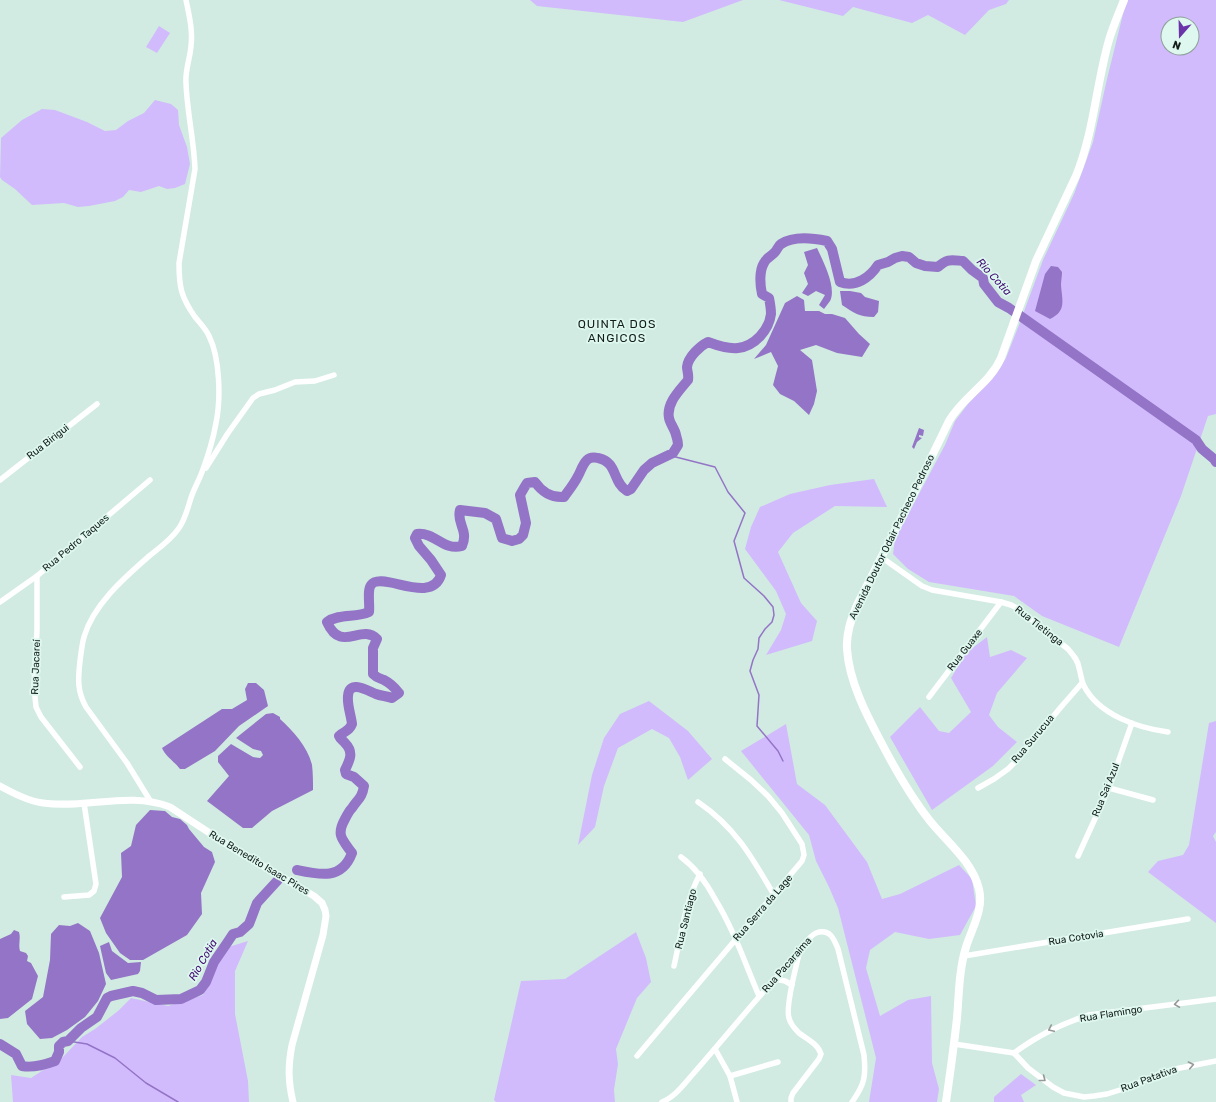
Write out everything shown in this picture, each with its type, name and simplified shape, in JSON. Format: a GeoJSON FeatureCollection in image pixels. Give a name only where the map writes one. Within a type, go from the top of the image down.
{"type":"FeatureCollection","features":[{"type":"Feature","properties":{"kind":"main road","name":"Avenida Doutor Odair Pacheco Pedroso"},"geometry":{"type":"LineString","coordinates":[[946,1102],[962,967],[964,956],[980,907],[980,890],[976,879],[958,852],[917,804],[897,772],[865,712],[848,660],[847,648],[850,623],[856,605],[955,410],[983,384],[997,367],[1036,261],[1082,162],[1092,125],[1109,40],[1124,0]]}},
{"type":"Feature","properties":{"kind":"street"},"geometry":{"type":"LineString","coordinates":[[151,802],[86,708],[79,691],[78,679],[84,638],[91,620],[99,607],[122,581],[178,530],[183,522],[201,474],[216,423],[219,395],[214,348],[208,334],[184,299],[180,290],[179,278],[179,263],[195,169],[186,82],[186,72],[192,40],[186,0]]}},
{"type":"Feature","properties":{"kind":"street"},"geometry":{"type":"LineString","coordinates":[[201,474],[253,398],[259,394],[275,390],[295,382],[315,381],[334,375]]}},
{"type":"Feature","properties":{"kind":"street","name":"Rua Birigui"},"geometry":{"type":"LineString","coordinates":[[0,480],[96,404]]}},
{"type":"Feature","properties":{"kind":"street","name":"Rua Pedro Taques"},"geometry":{"type":"LineString","coordinates":[[0,602],[37,576],[150,480]]}},
{"type":"Feature","properties":{"kind":"street","name":"Rua Tietinga"},"geometry":{"type":"LineString","coordinates":[[881,557],[909,578],[932,590],[1001,602],[1017,608],[1068,649],[1074,656],[1079,665],[1082,683],[1097,704],[1132,723],[1168,732]]}},
{"type":"Feature","properties":{"kind":"street","name":"Rua Jacareí"},"geometry":{"type":"LineString","coordinates":[[37,576],[37,630],[34,687],[36,707],[41,717],[80,767]]}},
{"type":"Feature","properties":{"kind":"street","name":"Rua Guaxe"},"geometry":{"type":"LineString","coordinates":[[929,697],[1001,602]]}},
{"type":"Feature","properties":{"kind":"street","name":"Rua Surucua"},"geometry":{"type":"LineString","coordinates":[[978,788],[994,779],[1016,761],[1082,683]]}},
{"type":"Feature","properties":{"kind":"street","name":"Rua Sai Azul"},"geometry":{"type":"LineString","coordinates":[[1078,856],[1109,788],[1132,723]]}},
{"type":"Feature","properties":{"kind":"street","name":"Rua Serra da Lage"},"geometry":{"type":"LineString","coordinates":[[637,1056],[774,895],[802,861],[804,855],[802,844],[782,813],[768,796],[725,759]]}},
{"type":"Feature","properties":{"kind":"street","name":"Rua Benedito Isaac Pires"},"geometry":{"type":"LineString","coordinates":[[0,786],[41,803],[52,804],[117,801],[151,802],[161,804],[170,808],[234,849],[314,896],[322,903],[326,916],[323,935],[290,1057],[288,1072],[293,1102]]}},
{"type":"Feature","properties":{"kind":"street"},"geometry":{"type":"LineString","coordinates":[[1109,788],[1153,800]]}},
{"type":"Feature","properties":{"kind":"street"},"geometry":{"type":"LineString","coordinates":[[698,802],[719,818],[738,838],[750,854],[774,895]]}},
{"type":"Feature","properties":{"kind":"street"},"geometry":{"type":"LineString","coordinates":[[64,897],[89,895],[94,891],[96,884],[84,803]]}},
{"type":"Feature","properties":{"kind":"street"},"geometry":{"type":"LineString","coordinates":[[681,856],[688,861],[708,885],[736,938],[759,996]]}},
{"type":"Feature","properties":{"kind":"street","name":"Rua Santiago"},"geometry":{"type":"LineString","coordinates":[[674,966],[690,897],[700,874]]}},
{"type":"Feature","properties":{"kind":"street","name":"Rua Cotovia"},"geometry":{"type":"LineString","coordinates":[[964,956],[1188,919]]}},
{"type":"Feature","properties":{"kind":"street","name":"Rua Pacaraima"},"geometry":{"type":"LineString","coordinates":[[662,1102],[674,1095],[759,996],[799,953],[812,936],[820,932],[833,937],[838,949],[864,1055],[864,1080],[860,1091],[852,1102]]}},
{"type":"Feature","properties":{"kind":"street"},"geometry":{"type":"LineString","coordinates":[[792,1102],[791,1098],[793,1093],[819,1060],[821,1054],[818,1048],[800,1033],[791,1023],[789,1018],[788,1006],[799,953]]}},
{"type":"Feature","properties":{"kind":"street"},"geometry":{"type":"LineString","coordinates":[[775,979],[785,981],[792,985]]}},
{"type":"Feature","properties":{"kind":"street","name":"Rua Flamingo"},"geometry":{"type":"LineString","coordinates":[[1014,1053],[1044,1032],[1089,1015],[1216,998]]}},
{"type":"Feature","properties":{"kind":"street"},"geometry":{"type":"LineString","coordinates":[[954,1044],[1014,1053]]}},
{"type":"Feature","properties":{"kind":"street"},"geometry":{"type":"LineString","coordinates":[[715,1049],[730,1076],[737,1102]]}},
{"type":"Feature","properties":{"kind":"street","name":"Rua Patativa"},"geometry":{"type":"LineString","coordinates":[[1014,1053],[1028,1068],[1053,1088],[1064,1093],[1084,1096],[1107,1094],[1169,1070],[1216,1060]]}},
{"type":"Feature","properties":{"kind":"street"},"geometry":{"type":"LineString","coordinates":[[730,1076],[778,1062]]}},
{"type":"Feature","properties":{"kind":"shaded area"},"geometry":{"type":"Polygon","coordinates":[[[530,0],[743,0],[683,22],[537,6],[530,0]]]}},
{"type":"Feature","properties":{"kind":"shaded area"},"geometry":{"type":"Polygon","coordinates":[[[779,0],[1009,0],[1006,4],[989,10],[965,35],[928,15],[912,23],[853,7],[843,16],[779,0]]]}},
{"type":"Feature","properties":{"kind":"shaded area"},"geometry":{"type":"Polygon","coordinates":[[[1128,0],[1216,0],[1216,414],[1208,416],[1181,496],[1119,647],[1042,616],[1014,596],[929,582],[908,569],[893,554],[895,539],[945,445],[955,421],[968,404],[997,373],[1006,358],[1043,260],[1074,194],[1093,142],[1124,10],[1128,0]]]}},
{"type":"Feature","properties":{"kind":"shaded area"},"geometry":{"type":"Polygon","coordinates":[[[159,26],[170,33],[157,53],[146,47],[159,26]]]}},
{"type":"Feature","properties":{"kind":"shaded area"},"geometry":{"type":"Polygon","coordinates":[[[155,100],[171,104],[178,110],[179,125],[187,147],[190,164],[185,184],[167,189],[159,186],[141,192],[129,190],[123,197],[115,201],[78,207],[64,203],[32,205],[0,177],[1,138],[22,120],[42,109],[55,110],[87,122],[105,131],[116,130],[128,121],[144,113],[155,100]]]}},
{"type":"Feature","properties":{"kind":"shaded area"},"geometry":{"type":"Polygon","coordinates":[[[817,248],[823,260],[832,289],[830,301],[824,309],[819,305],[825,295],[816,291],[808,296],[802,293],[808,284],[804,273],[808,265],[804,252],[817,248]]]}},
{"type":"Feature","properties":{"kind":"shaded area"},"geometry":{"type":"Polygon","coordinates":[[[1051,266],[1058,267],[1062,272],[1062,305],[1059,312],[1050,319],[1035,311],[1045,274],[1051,266]]]}},
{"type":"Feature","properties":{"kind":"shaded area"},"geometry":{"type":"Polygon","coordinates":[[[840,291],[861,293],[865,297],[879,301],[878,312],[874,317],[864,316],[853,312],[842,305],[840,291]]]}},
{"type":"Feature","properties":{"kind":"shaded area"},"geometry":{"type":"Polygon","coordinates":[[[797,296],[804,300],[805,311],[819,311],[825,314],[832,314],[845,318],[870,344],[862,357],[837,353],[816,345],[800,350],[812,360],[817,391],[814,404],[809,415],[794,401],[780,394],[773,385],[778,366],[771,352],[754,359],[766,345],[785,303],[797,296]]]}},
{"type":"Feature","properties":{"kind":"shaded area"},"geometry":{"type":"Polygon","coordinates":[[[919,428],[924,430],[923,436],[919,435],[919,437],[922,438],[917,442],[914,449],[912,447],[919,428]]]}},
{"type":"Feature","properties":{"kind":"shaded area"},"geometry":{"type":"Polygon","coordinates":[[[874,479],[887,507],[835,506],[793,533],[778,552],[801,603],[817,621],[812,641],[766,655],[781,630],[786,614],[776,591],[745,549],[751,527],[760,507],[790,494],[830,485],[874,479]]]}},
{"type":"Feature","properties":{"kind":"shaded area"},"geometry":{"type":"Polygon","coordinates":[[[987,637],[990,657],[1011,650],[1027,658],[997,693],[989,715],[998,727],[1017,742],[993,766],[932,810],[890,737],[920,707],[939,731],[949,733],[971,712],[951,678],[966,653],[987,637]]]}},
{"type":"Feature","properties":{"kind":"shaded area"},"geometry":{"type":"Polygon","coordinates":[[[248,683],[256,683],[264,690],[268,706],[239,726],[215,751],[185,769],[180,769],[162,748],[222,709],[232,709],[247,700],[245,689],[248,683]]]}},
{"type":"Feature","properties":{"kind":"shaded area"},"geometry":{"type":"Polygon","coordinates":[[[649,701],[688,731],[712,759],[688,780],[680,757],[669,738],[652,729],[618,748],[604,786],[595,827],[578,845],[592,775],[604,738],[620,714],[649,701]]]}},
{"type":"Feature","properties":{"kind":"shaded area"},"geometry":{"type":"Polygon","coordinates":[[[273,713],[280,717],[280,719],[304,746],[312,765],[313,790],[272,811],[252,828],[243,828],[207,801],[229,776],[218,762],[218,756],[231,744],[253,757],[260,758],[263,755],[261,751],[253,749],[236,738],[266,714],[273,713]]]}},
{"type":"Feature","properties":{"kind":"shaded area"},"geometry":{"type":"Polygon","coordinates":[[[1216,721],[1216,832],[1213,836],[1216,842],[1216,923],[1148,872],[1158,861],[1183,855],[1189,845],[1209,723],[1216,721]]]}},
{"type":"Feature","properties":{"kind":"shaded area"},"geometry":{"type":"Polygon","coordinates":[[[786,724],[797,784],[825,805],[867,862],[882,899],[900,894],[959,865],[972,879],[976,906],[960,935],[929,939],[895,932],[870,950],[866,968],[880,1016],[908,1000],[931,996],[932,1063],[939,1089],[937,1102],[869,1102],[876,1058],[838,908],[816,861],[809,835],[741,751],[786,724]]]}},
{"type":"Feature","properties":{"kind":"shaded area"},"geometry":{"type":"Polygon","coordinates":[[[150,810],[165,811],[172,817],[180,819],[187,825],[204,847],[212,852],[215,862],[201,893],[202,914],[187,935],[143,960],[130,960],[120,953],[106,933],[100,918],[122,877],[121,853],[131,846],[136,825],[150,810]]]}},
{"type":"Feature","properties":{"kind":"shaded area"},"geometry":{"type":"Polygon","coordinates":[[[78,923],[90,931],[99,953],[106,984],[98,1001],[85,1017],[67,1030],[52,1038],[40,1039],[27,1024],[25,1011],[43,997],[50,960],[51,934],[59,925],[70,926],[78,923]]]}},
{"type":"Feature","properties":{"kind":"shaded area"},"geometry":{"type":"Polygon","coordinates":[[[14,930],[19,932],[20,951],[26,953],[28,956],[27,961],[31,963],[38,976],[32,999],[8,1018],[0,1019],[0,939],[11,934],[14,930]]]}},
{"type":"Feature","properties":{"kind":"shaded area"},"geometry":{"type":"Polygon","coordinates":[[[636,932],[646,958],[651,982],[637,998],[616,1049],[618,1064],[614,1090],[615,1102],[496,1102],[494,1100],[521,981],[565,979],[636,932]]]}},
{"type":"Feature","properties":{"kind":"shaded area"},"geometry":{"type":"Polygon","coordinates":[[[248,941],[235,971],[235,1014],[248,1081],[249,1102],[13,1102],[11,1075],[31,1078],[63,1057],[82,1037],[118,1011],[131,998],[168,1006],[203,995],[222,949],[248,941]]]}},
{"type":"Feature","properties":{"kind":"shaded area"},"geometry":{"type":"Polygon","coordinates":[[[109,942],[112,951],[128,963],[141,962],[140,971],[138,974],[111,980],[106,973],[100,946],[109,942]]]}},
{"type":"Feature","properties":{"kind":"shaded area"},"geometry":{"type":"Polygon","coordinates":[[[1021,1074],[1036,1085],[1021,1095],[1024,1102],[994,1102],[994,1097],[1021,1074]]]}},
{"type":"Feature","properties":{"kind":"waterway","name":"Rio Cotia"},"geometry":{"type":"LineString","coordinates":[[297,870],[322,874],[336,872],[348,862],[352,853],[341,837],[341,829],[348,813],[361,796],[364,786],[354,777],[346,774],[345,770],[350,759],[350,750],[339,736],[348,730],[352,724],[348,703],[349,691],[355,687],[392,698],[399,693],[394,687],[373,674],[373,648],[377,639],[371,635],[364,634],[345,637],[338,636],[327,622],[337,617],[359,615],[369,612],[370,587],[376,582],[385,581],[417,588],[427,588],[436,584],[441,575],[419,546],[415,538],[417,534],[423,534],[449,546],[462,546],[464,535],[459,515],[460,510],[485,513],[496,519],[502,538],[512,541],[519,539],[523,535],[526,523],[520,495],[527,483],[535,482],[547,494],[564,497],[575,482],[585,462],[589,458],[595,457],[604,460],[609,464],[622,487],[627,491],[631,489],[644,470],[652,463],[673,453],[678,445],[670,422],[669,412],[674,397],[688,380],[687,367],[695,352],[708,342],[731,348],[744,347],[755,341],[764,331],[770,320],[771,312],[769,298],[762,294],[760,282],[761,270],[766,260],[780,245],[786,241],[803,238],[827,241],[832,249],[840,282],[852,284],[867,277],[878,265],[902,256],[909,257],[916,263],[925,266],[938,267],[947,261],[963,261],[983,278],[984,284],[998,302],[1009,308],[1196,440],[1202,449],[1216,462]]}},
{"type":"Feature","properties":{"kind":"waterway"},"geometry":{"type":"LineString","coordinates":[[668,455],[715,467],[728,492],[745,513],[734,541],[744,578],[764,596],[773,607],[774,615],[772,622],[759,638],[758,649],[750,671],[759,695],[757,726],[778,751],[783,761]]}},
{"type":"Feature","properties":{"kind":"waterway","name":"Rio Cotia"},"geometry":{"type":"LineString","coordinates":[[0,1044],[16,1054],[22,1066],[26,1067],[47,1064],[55,1061],[59,1052],[59,1046],[63,1042],[68,1041],[81,1028],[97,1017],[107,998],[111,996],[133,991],[142,993],[156,1000],[181,999],[200,990],[206,982],[214,962],[233,934],[240,932],[249,924],[257,903],[278,880]]}},
{"type":"Feature","properties":{"kind":"waterway"},"geometry":{"type":"LineString","coordinates":[[68,1041],[87,1044],[115,1058],[146,1083],[178,1102]]}},
{"type":"Feature","properties":{"kind":"district","name":"QUINTA DOS ANGICOS"},"geometry":{"type":"Point","coordinates":[617,331]}}]}
